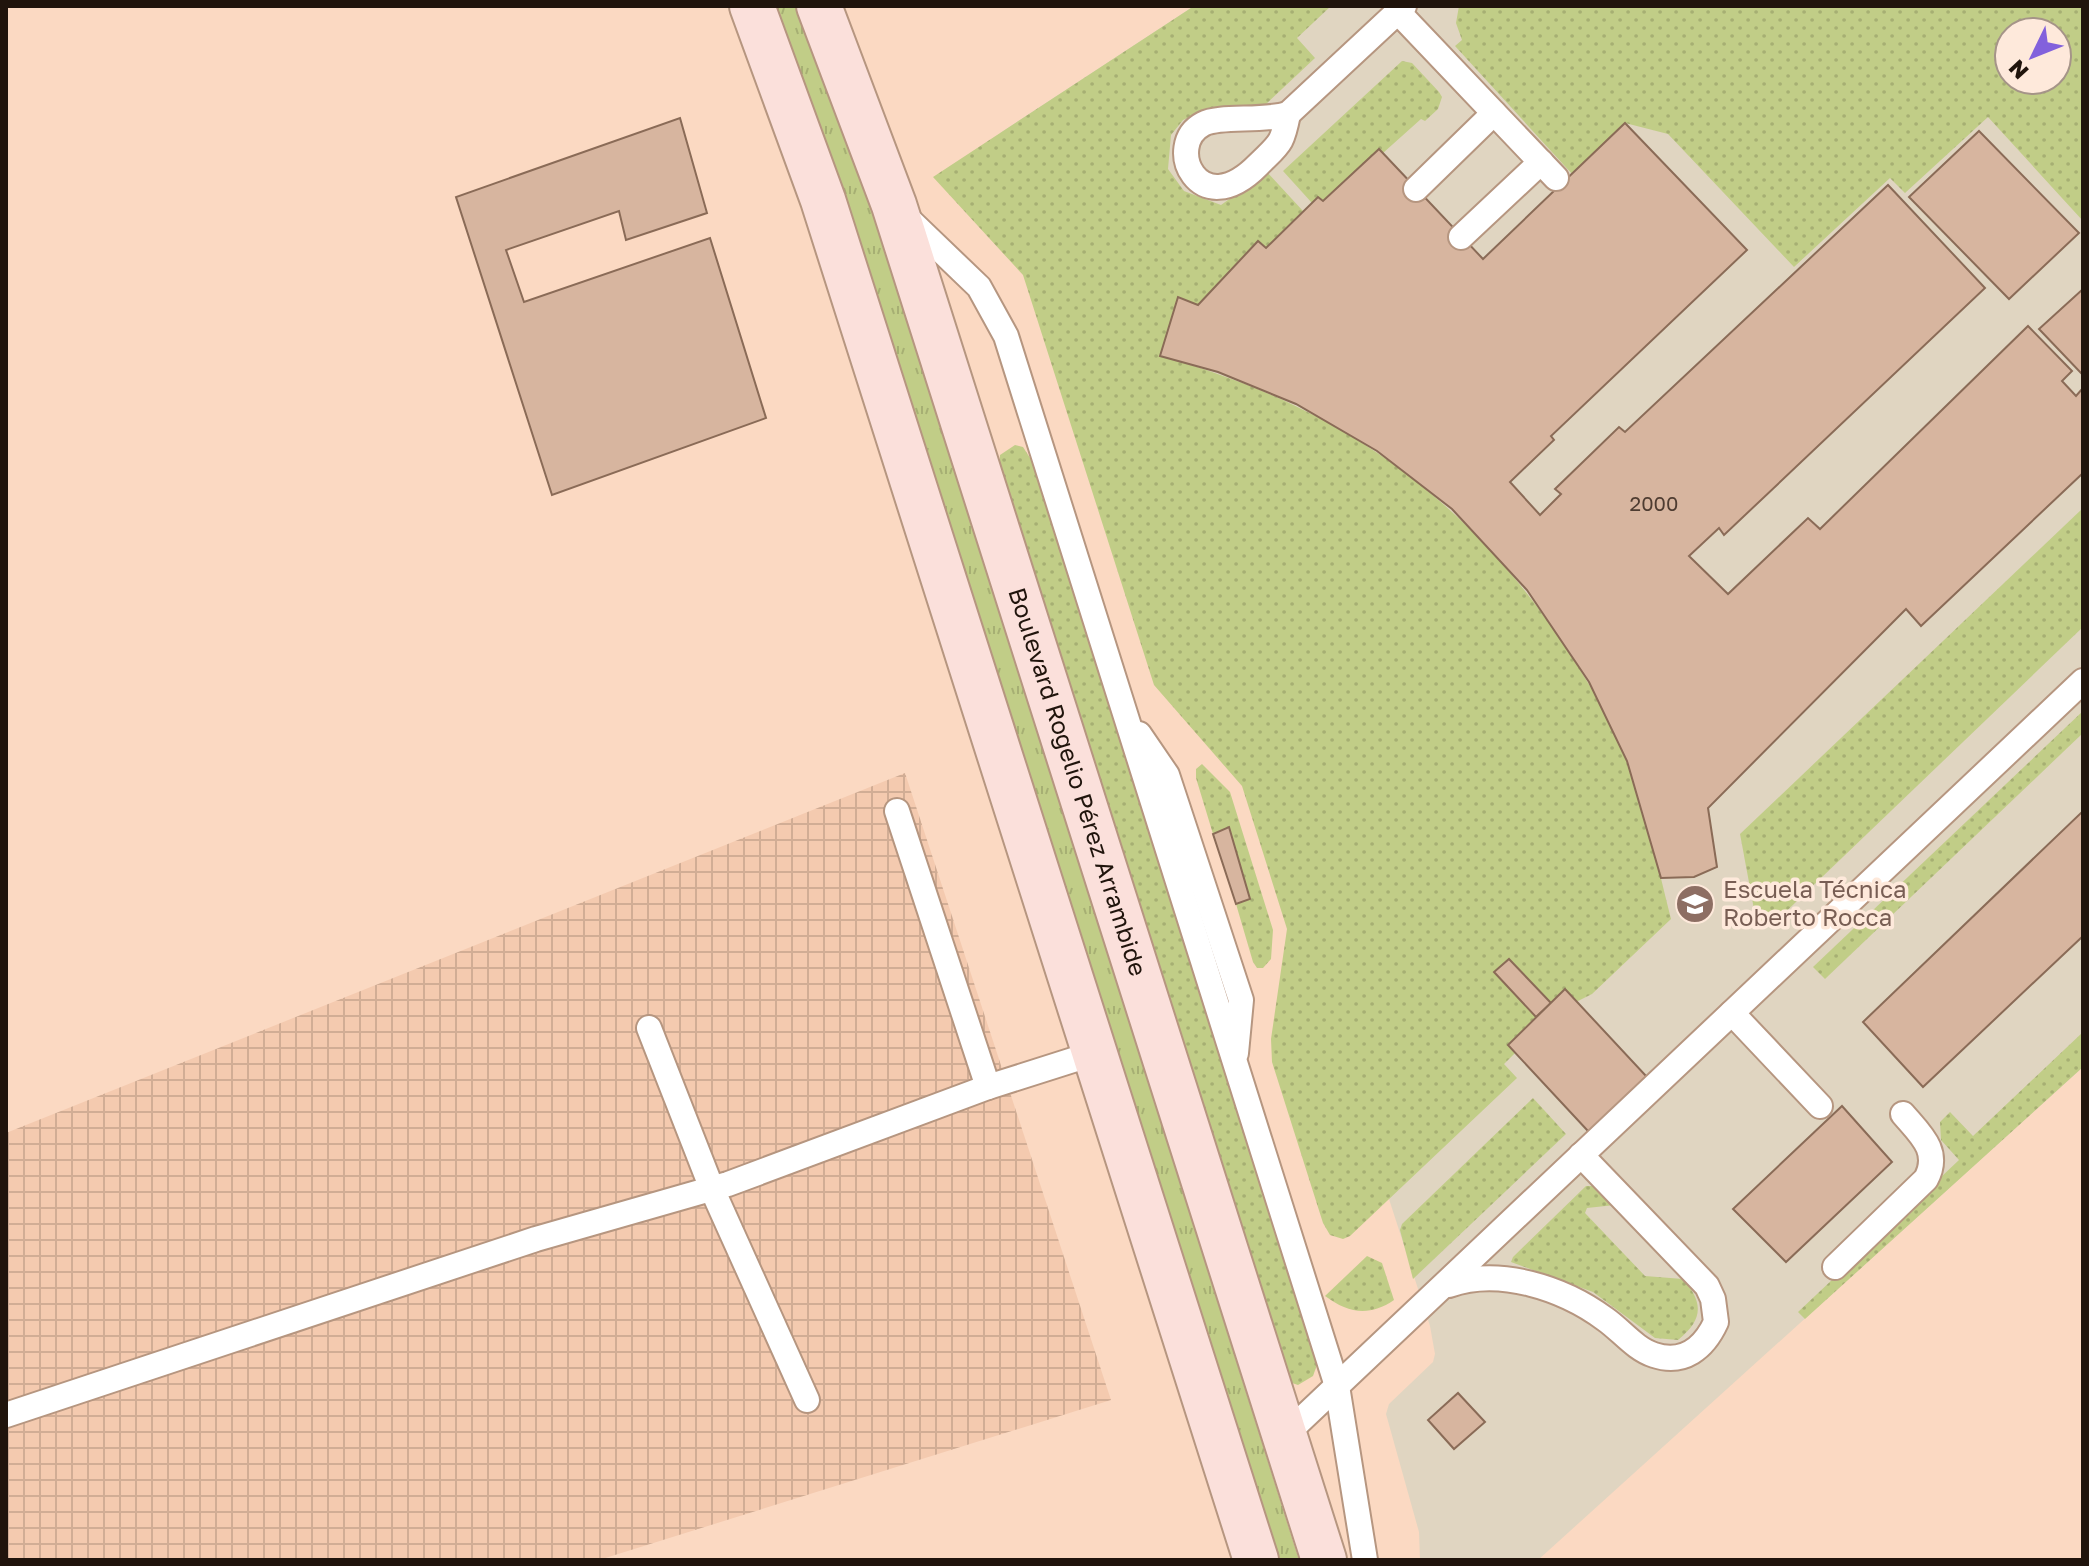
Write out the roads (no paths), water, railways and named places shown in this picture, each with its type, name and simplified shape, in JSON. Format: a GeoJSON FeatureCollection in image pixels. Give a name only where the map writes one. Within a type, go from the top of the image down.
{"type":"FeatureCollection","features":[{"type":"Feature","properties":{"kind":"main road"},"geometry":{"type":"LineString","coordinates":[[752,6],[823,200],[1256,1560]]}},
{"type":"Feature","properties":{"kind":"main road","name":"Boulevard Rogelio Pérez Arrambide"},"geometry":{"type":"LineString","coordinates":[[819,6],[894,205],[1324,1560]]}},
{"type":"Feature","properties":{"kind":"lane"},"geometry":{"type":"LineString","coordinates":[[1288,114],[1401,9],[1549,170],[1461,237]]}},
{"type":"Feature","properties":{"kind":"lane"},"geometry":{"type":"LineString","coordinates":[[1416,189],[1494,113]]}},
{"type":"Feature","properties":{"kind":"lane"},"geometry":{"type":"LineString","coordinates":[[894,205],[979,287],[997,315],[1337,1386],[1365,1560]]}},
{"type":"Feature","properties":{"kind":"lane"},"geometry":{"type":"LineString","coordinates":[[1284,1436],[1447,1286],[1581,1155],[2083,681]]}},
{"type":"Feature","properties":{"kind":"lane"},"geometry":{"type":"LineString","coordinates":[[897,811],[988,1087]]}},
{"type":"Feature","properties":{"kind":"lane"},"geometry":{"type":"LineString","coordinates":[[1732,1013],[1820,1106]]}},
{"type":"Feature","properties":{"kind":"lane"},"geometry":{"type":"LineString","coordinates":[[649,1028],[712,1189],[807,1400]]}},
{"type":"Feature","properties":{"kind":"lane"},"geometry":{"type":"LineString","coordinates":[[6,1415],[536,1239],[712,1189],[988,1087],[1095,1053]]}},
{"type":"Feature","properties":{"kind":"lane"},"geometry":{"type":"LineString","coordinates":[[1835,1267],[1926,1179],[1932,1168],[1930,1148],[1903,1114]]}},
{"type":"Feature","properties":{"kind":"lane"},"geometry":{"type":"LineString","coordinates":[[1447,1286],[1479,1278],[1537,1286],[1605,1318],[1650,1354],[1676,1359],[1698,1348],[1716,1322],[1713,1299],[1707,1286],[1581,1155]]}},
{"type":"Feature","properties":{"kind":"place","name":"Escuela Técnica Roberto Rocca"},"geometry":{"type":"Point","coordinates":[1695,904]}}]}
